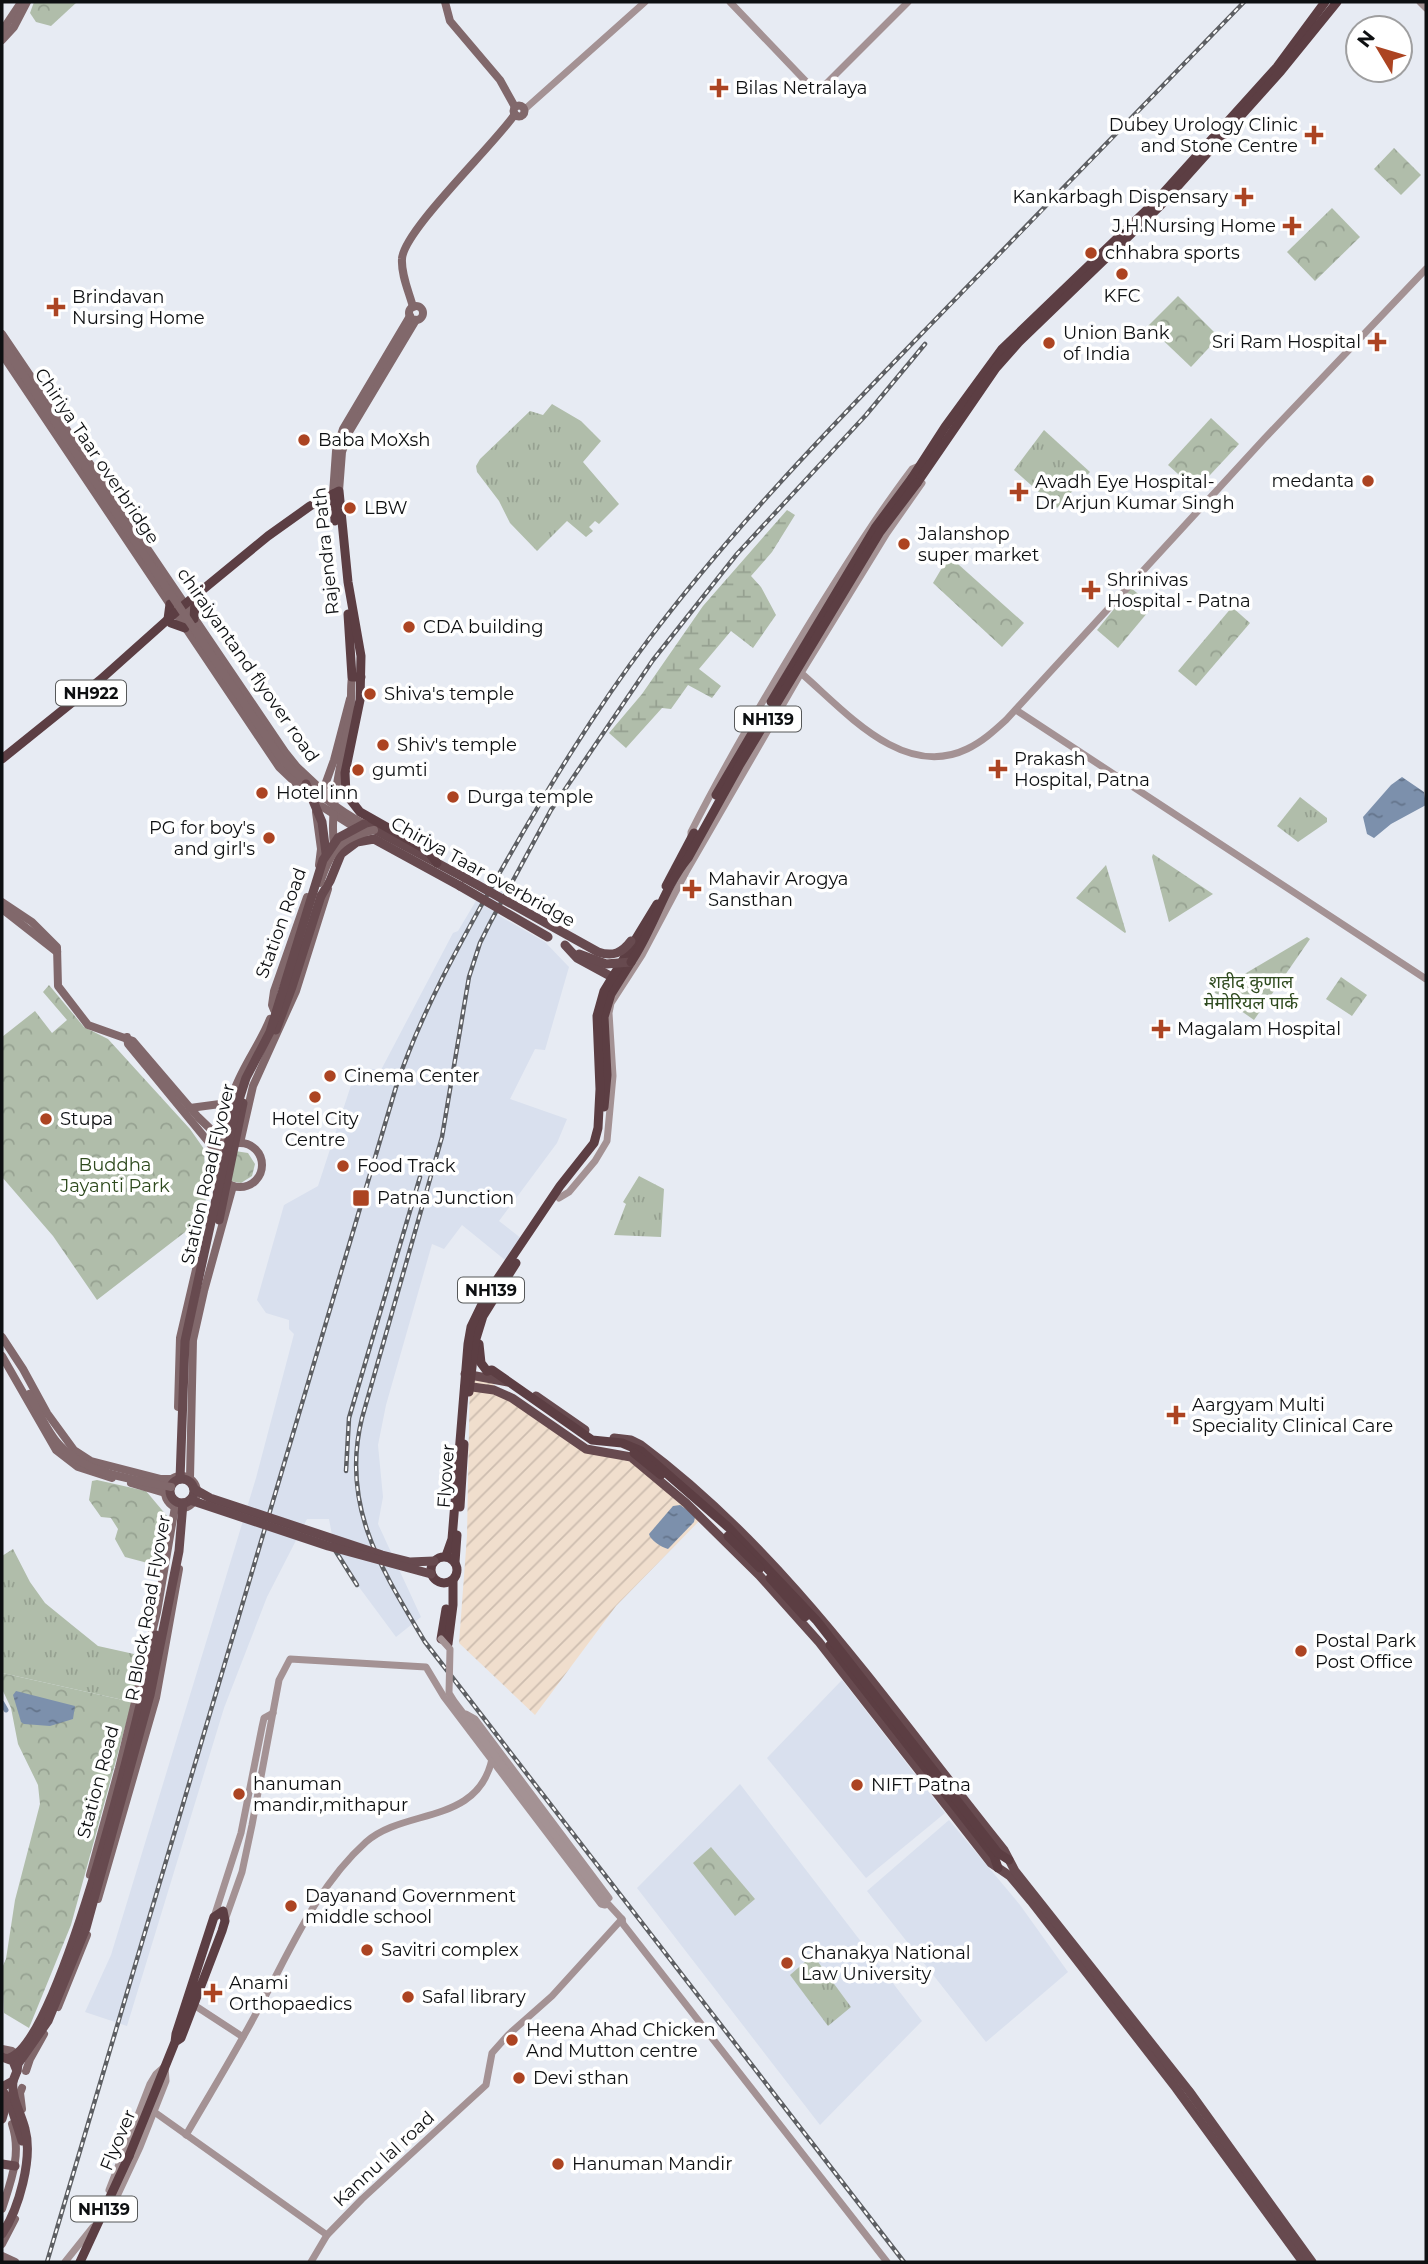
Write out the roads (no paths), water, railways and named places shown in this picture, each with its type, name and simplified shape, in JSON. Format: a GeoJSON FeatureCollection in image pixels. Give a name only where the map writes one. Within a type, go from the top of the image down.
{"type":"FeatureCollection","features":[{"type":"Feature","properties":{"kind":"highway","name":"NH139"},"geometry":{"type":"LineString","coordinates":[[922,469],[1002,349],[1156,201],[1277,67],[1325,2]]}},
{"type":"Feature","properties":{"kind":"highway","name":"NH139"},"geometry":{"type":"LineString","coordinates":[[922,469],[996,368],[1019,342],[1160,206],[1281,71],[1336,2]]}},
{"type":"Feature","properties":{"kind":"highway","name":"Chiriya Taar overbridge"},"geometry":{"type":"LineString","coordinates":[[557,1201],[591,1156],[600,1138],[607,1074],[604,1017],[611,994],[654,924],[680,867],[688,858],[739,766],[880,532],[922,469]]}},
{"type":"Feature","properties":{"kind":"highway","name":"Chiriya Taar overbridge"},"geometry":{"type":"LineString","coordinates":[[661,897],[732,766],[875,528],[915,480]]}},
{"type":"Feature","properties":{"kind":"highway","name":"NH922"},"geometry":{"type":"LineString","coordinates":[[2,759],[100,680],[172,615],[190,603],[268,536],[310,506],[336,495]]}},
{"type":"Feature","properties":{"kind":"highway","name":"Rajendra Path"},"geometry":{"type":"LineString","coordinates":[[336,495],[358,679]]}},
{"type":"Feature","properties":{"kind":"highway"},"geometry":{"type":"LineString","coordinates":[[178,595],[190,603],[194,618]]}},
{"type":"Feature","properties":{"kind":"highway","name":"NH922"},"geometry":{"type":"LineString","coordinates":[[2,765],[103,684],[172,615]]}},
{"type":"Feature","properties":{"kind":"highway"},"geometry":{"type":"LineString","coordinates":[[172,615],[185,628]]}},
{"type":"Feature","properties":{"kind":"highway"},"geometry":{"type":"LineString","coordinates":[[358,679],[356,722],[345,774],[346,794],[360,812],[427,850],[437,863]]}},
{"type":"Feature","properties":{"kind":"highway","name":"NH139"},"geometry":{"type":"LineString","coordinates":[[467,1390],[474,1331],[486,1296],[560,1186],[594,1143],[598,1128],[600,1089],[597,1016],[604,991],[661,897]]}},
{"type":"Feature","properties":{"kind":"highway","name":"NH139"},"geometry":{"type":"LineString","coordinates":[[474,1331],[557,1201]]}},
{"type":"Feature","properties":{"kind":"highway"},"geometry":{"type":"LineString","coordinates":[[474,1331],[480,1359],[489,1375],[587,1444],[597,1448],[628,1450],[662,1475],[752,1560],[830,1645],[996,1854],[1009,1860]]}},
{"type":"Feature","properties":{"kind":"highway"},"geometry":{"type":"LineString","coordinates":[[487,1371],[492,1370],[592,1440],[622,1443],[641,1451],[710,1510],[817,1621],[996,1854],[998,1868]]}},
{"type":"Feature","properties":{"kind":"highway","name":"Flyover"},"geometry":{"type":"LineString","coordinates":[[446,1556],[452,1539],[467,1390]]}},
{"type":"Feature","properties":{"kind":"highway","name":"Flyover"},"geometry":{"type":"LineString","coordinates":[[450,1581],[457,1569],[455,1562],[467,1390]]}},
{"type":"Feature","properties":{"kind":"highway"},"geometry":{"type":"LineString","coordinates":[[450,1581],[435,1579],[431,1574],[434,1562],[439,1557],[446,1556],[455,1562]]}},
{"type":"Feature","properties":{"kind":"highway","name":"NH139"},"geometry":{"type":"LineString","coordinates":[[445,1642],[450,1581]]}},
{"type":"Feature","properties":{"kind":"highway","name":"NH139"},"geometry":{"type":"LineString","coordinates":[[165,2066],[176,2034],[216,1945],[224,1916]]}},
{"type":"Feature","properties":{"kind":"highway"},"geometry":{"type":"LineString","coordinates":[[214,1917],[224,1916]]}},
{"type":"Feature","properties":{"kind":"highway","name":"NH139"},"geometry":{"type":"LineString","coordinates":[[190,2003],[214,1917]]}},
{"type":"Feature","properties":{"kind":"highway"},"geometry":{"type":"LineString","coordinates":[[206,1941],[216,1945]]}},
{"type":"Feature","properties":{"kind":"highway","name":"Flyover"},"geometry":{"type":"LineString","coordinates":[[80,2262],[129,2156],[165,2066]]}},
{"type":"Feature","properties":{"kind":"main road"},"geometry":{"type":"LineString","coordinates":[[2,30],[21,2]]}},
{"type":"Feature","properties":{"kind":"main road"},"geometry":{"type":"LineString","coordinates":[[2,40],[14,27],[27,2]]}},
{"type":"Feature","properties":{"kind":"main road"},"geometry":{"type":"LineString","coordinates":[[447,2],[450,21],[500,80],[519,110]]}},
{"type":"Feature","properties":{"kind":"main road","name":"Rajendra Path"},"geometry":{"type":"LineString","coordinates":[[336,495],[336,451],[343,429],[414,313],[407,267],[409,250],[519,110]]}},
{"type":"Feature","properties":{"kind":"main road","name":"chiraiyantand flyover road"},"geometry":{"type":"LineString","coordinates":[[2,334],[178,595]]}},
{"type":"Feature","properties":{"kind":"main road","name":"Chiriya Taar overbridge"},"geometry":{"type":"LineString","coordinates":[[2,343],[280,757],[306,784],[327,802],[364,824],[387,846],[565,945],[597,962],[631,962]]}},
{"type":"Feature","properties":{"kind":"main road"},"geometry":{"type":"LineString","coordinates":[[2,354],[78,466],[172,615]]}},
{"type":"Feature","properties":{"kind":"main road"},"geometry":{"type":"LineString","coordinates":[[78,466],[88,461]]}},
{"type":"Feature","properties":{"kind":"main road","name":"chiraiyantand flyover road"},"geometry":{"type":"LineString","coordinates":[[194,618],[285,752],[297,767],[333,800]]}},
{"type":"Feature","properties":{"kind":"main road"},"geometry":{"type":"LineString","coordinates":[[185,628],[279,767],[332,815],[374,834]]}},
{"type":"Feature","properties":{"kind":"main road"},"geometry":{"type":"LineString","coordinates":[[337,859],[333,800],[351,712],[350,699],[358,679]]}},
{"type":"Feature","properties":{"kind":"main road","name":"Station Road"},"geometry":{"type":"LineString","coordinates":[[274,1010],[274,991],[319,864],[317,804],[334,760],[350,699]]}},
{"type":"Feature","properties":{"kind":"main road"},"geometry":{"type":"LineString","coordinates":[[306,784],[322,822],[326,853]]}},
{"type":"Feature","properties":{"kind":"main road"},"geometry":{"type":"LineString","coordinates":[[326,853],[338,838],[364,824]]}},
{"type":"Feature","properties":{"kind":"main road"},"geometry":{"type":"LineString","coordinates":[[233,1145],[228,1116],[240,1077],[286,988],[328,861],[334,850],[349,838],[374,834]]}},
{"type":"Feature","properties":{"kind":"main road"},"geometry":{"type":"LineString","coordinates":[[337,859],[351,845],[374,834]]}},
{"type":"Feature","properties":{"kind":"main road","name":"Chiriya Taar overbridge"},"geometry":{"type":"LineString","coordinates":[[374,834],[437,863],[606,955],[624,950],[661,897]]}},
{"type":"Feature","properties":{"kind":"main road","name":"Station Road Flyover"},"geometry":{"type":"LineString","coordinates":[[177,1482],[185,1341],[235,1112],[246,1079],[270,1032],[326,853]]}},
{"type":"Feature","properties":{"kind":"main road","name":"Station Road Flyover"},"geometry":{"type":"LineString","coordinates":[[183,1504],[173,1499],[177,1482],[192,1325],[222,1210],[246,1094],[282,1015],[321,896],[330,881],[337,859]]}},
{"type":"Feature","properties":{"kind":"main road"},"geometry":{"type":"LineString","coordinates":[[220,1156],[233,1145],[253,1086],[286,1016],[300,980],[330,881]]}},
{"type":"Feature","properties":{"kind":"main road"},"geometry":{"type":"LineString","coordinates":[[2,902],[44,932],[57,947],[58,986],[88,1025],[127,1037],[134,1041],[190,1108],[233,1145],[255,1149],[262,1162],[262,1169],[254,1183],[239,1187],[229,1184],[219,1171],[220,1156],[128,1044],[127,1037]]}},
{"type":"Feature","properties":{"kind":"main road"},"geometry":{"type":"LineString","coordinates":[[2,909],[57,952]]}},
{"type":"Feature","properties":{"kind":"main road"},"geometry":{"type":"LineString","coordinates":[[565,945],[588,965],[612,977]]}},
{"type":"Feature","properties":{"kind":"main road"},"geometry":{"type":"LineString","coordinates":[[274,1010],[286,1016]]}},
{"type":"Feature","properties":{"kind":"main road"},"geometry":{"type":"LineString","coordinates":[[190,1108],[210,1106],[233,1098]]}},
{"type":"Feature","properties":{"kind":"main road"},"geometry":{"type":"LineString","coordinates":[[177,1482],[180,1338],[212,1211],[229,1184]]}},
{"type":"Feature","properties":{"kind":"main road"},"geometry":{"type":"LineString","coordinates":[[177,1482],[193,1340],[229,1184]]}},
{"type":"Feature","properties":{"kind":"main road"},"geometry":{"type":"LineString","coordinates":[[2,1337],[47,1413],[74,1450],[91,1461],[177,1482],[198,1491],[195,1501],[183,1504]]}},
{"type":"Feature","properties":{"kind":"main road"},"geometry":{"type":"LineString","coordinates":[[2,1346],[50,1432],[69,1455],[95,1468],[177,1482]]}},
{"type":"Feature","properties":{"kind":"main road"},"geometry":{"type":"LineString","coordinates":[[2,1356],[48,1438],[66,1460],[96,1474],[191,1483],[194,1489],[210,1498],[382,1555],[410,1562],[434,1562]]}},
{"type":"Feature","properties":{"kind":"main road"},"geometry":{"type":"LineString","coordinates":[[468,1375],[510,1382],[544,1401],[592,1435],[631,1440],[641,1445],[704,1498],[745,1538],[834,1633],[1004,1850],[1013,1874],[1172,2076],[1312,2262]]}},
{"type":"Feature","properties":{"kind":"main road"},"geometry":{"type":"LineString","coordinates":[[467,1390],[495,1390],[512,1398],[586,1449],[624,1455],[641,1464],[721,1536],[819,1642],[991,1863],[1013,1874]]}},
{"type":"Feature","properties":{"kind":"main road"},"geometry":{"type":"LineString","coordinates":[[535,1413],[544,1401]]}},
{"type":"Feature","properties":{"kind":"main road"},"geometry":{"type":"LineString","coordinates":[[183,1504],[194,1489]]}},
{"type":"Feature","properties":{"kind":"main road"},"geometry":{"type":"LineString","coordinates":[[183,1504],[431,1574]]}},
{"type":"Feature","properties":{"kind":"main road","name":"R Block Road Flyover"},"geometry":{"type":"LineString","coordinates":[[4,2053],[16,2055],[25,2046],[42,2018],[80,1926],[144,1693],[183,1504]]}},
{"type":"Feature","properties":{"kind":"main road","name":"R Block Road Flyover"},"geometry":{"type":"LineString","coordinates":[[21,2071],[18,2064],[48,2021],[86,1928],[150,1695],[178,1550],[183,1504]]}},
{"type":"Feature","properties":{"kind":"main road","name":"R Block Road Flyover"},"geometry":{"type":"LineString","coordinates":[[4,2053],[21,2071]]}},
{"type":"Feature","properties":{"kind":"main road"},"geometry":{"type":"LineString","coordinates":[[2,2244],[15,2219],[23,2193],[32,2146],[20,2102],[21,2071]]}},
{"type":"Feature","properties":{"kind":"main road","name":"R Block Road Flyover"},"geometry":{"type":"LineString","coordinates":[[13,2081],[21,2071]]}},
{"type":"Feature","properties":{"kind":"main road"},"geometry":{"type":"LineString","coordinates":[[1172,2076],[1303,2262]]}},
{"type":"Feature","properties":{"kind":"main road"},"geometry":{"type":"LineString","coordinates":[[2,2119],[2,2094],[13,2081]]}},
{"type":"Feature","properties":{"kind":"main road"},"geometry":{"type":"LineString","coordinates":[[2,2234],[16,2204],[28,2147],[12,2089],[13,2081]]}},
{"type":"Feature","properties":{"kind":"main road"},"geometry":{"type":"LineString","coordinates":[[2,2094],[17,2093],[22,2088]]}},
{"type":"Feature","properties":{"kind":"main road"},"geometry":{"type":"LineString","coordinates":[[2,2094],[17,2144],[15,2166],[2,2209]]}},
{"type":"Feature","properties":{"kind":"main road"},"geometry":{"type":"LineString","coordinates":[[2,2094],[12,2109],[22,2147],[17,2180],[2,2223]]}},
{"type":"Feature","properties":{"kind":"main road"},"geometry":{"type":"LineString","coordinates":[[2,2164],[15,2166]]}},
{"type":"Feature","properties":{"kind":"main road"},"geometry":{"type":"LineString","coordinates":[[8,2189],[23,2193]]}},
{"type":"Feature","properties":{"kind":"main road"},"geometry":{"type":"LineString","coordinates":[[2,2256],[15,2262]]}},
{"type":"Feature","properties":{"kind":"street"},"geometry":{"type":"LineString","coordinates":[[519,110],[645,2]]}},
{"type":"Feature","properties":{"kind":"street"},"geometry":{"type":"LineString","coordinates":[[730,2],[817,93],[908,2]]}},
{"type":"Feature","properties":{"kind":"street"},"geometry":{"type":"LineString","coordinates":[[1420,2],[1426,8]]}},
{"type":"Feature","properties":{"kind":"street"},"geometry":{"type":"LineString","coordinates":[[801,673],[877,738],[900,751],[921,757],[945,756],[965,750],[985,739],[1016,710],[1129,585],[1426,269]]}},
{"type":"Feature","properties":{"kind":"street"},"geometry":{"type":"LineString","coordinates":[[557,1201],[569,1192],[595,1161],[607,1141],[612,1076],[609,1013],[611,1003],[642,955],[686,872],[801,673],[887,533],[921,484],[922,469],[912,469],[878,514],[819,608],[734,750],[691,832],[693,836]]}},
{"type":"Feature","properties":{"kind":"street"},"geometry":{"type":"LineString","coordinates":[[819,608],[835,619]]}},
{"type":"Feature","properties":{"kind":"street"},"geometry":{"type":"LineString","coordinates":[[768,691],[784,702]]}},
{"type":"Feature","properties":{"kind":"street"},"geometry":{"type":"LineString","coordinates":[[1016,710],[1426,979]]}},
{"type":"Feature","properties":{"kind":"street"},"geometry":{"type":"LineString","coordinates":[[734,750],[750,763]]}},
{"type":"Feature","properties":{"kind":"street"},"geometry":{"type":"LineString","coordinates":[[445,1642],[451,1656],[449,1693],[454,1701],[605,1902],[887,2262]]}},
{"type":"Feature","properties":{"kind":"street"},"geometry":{"type":"LineString","coordinates":[[224,1916],[242,1872],[279,1680],[290,1659],[426,1667],[459,1716],[598,1901],[605,1902]]}},
{"type":"Feature","properties":{"kind":"street"},"geometry":{"type":"LineString","coordinates":[[214,1917],[241,1833],[261,1727],[264,1718],[273,1713]]}},
{"type":"Feature","properties":{"kind":"street"},"geometry":{"type":"LineString","coordinates":[[459,1716],[466,1714],[475,1719],[609,1898],[605,1902]]}},
{"type":"Feature","properties":{"kind":"street"},"geometry":{"type":"LineString","coordinates":[[186,2135],[333,1876],[365,1842],[380,1831],[421,1819],[464,1800],[485,1779],[492,1759]]}},
{"type":"Feature","properties":{"kind":"street","name":"Kannu lal road"},"geometry":{"type":"LineString","coordinates":[[311,2262],[327,2235],[397,2166],[486,2085],[492,2053],[552,1996],[622,1922]]}},
{"type":"Feature","properties":{"kind":"street"},"geometry":{"type":"LineString","coordinates":[[190,2003],[243,2037]]}},
{"type":"Feature","properties":{"kind":"street"},"geometry":{"type":"LineString","coordinates":[[65,2262],[115,2201],[166,2081],[165,2066]]}},
{"type":"Feature","properties":{"kind":"street"},"geometry":{"type":"LineString","coordinates":[[94,2225],[138,2120],[150,2084],[165,2066]]}},
{"type":"Feature","properties":{"kind":"street"},"geometry":{"type":"LineString","coordinates":[[153,2111],[327,2235]]}},
{"type":"Feature","properties":{"kind":"water"},"geometry":{"type":"Polygon","coordinates":[[[1402,777],[1424,792],[1426,805],[1391,824],[1374,838],[1367,834],[1363,817],[1391,785],[1402,777]]]}},
{"type":"Feature","properties":{"kind":"water"},"geometry":{"type":"Polygon","coordinates":[[[680,1505],[692,1513],[694,1522],[668,1549],[662,1547],[651,1539],[649,1534],[673,1506],[680,1505]]]}},
{"type":"Feature","properties":{"kind":"water"},"geometry":{"type":"Polygon","coordinates":[[[16,1691],[75,1706],[73,1719],[50,1726],[24,1724],[13,1695],[16,1691]]]}},
{"type":"Feature","properties":{"kind":"waterway"},"geometry":{"type":"LineString","coordinates":[[2,1703],[6,1710]]}},
{"type":"Feature","properties":{"kind":"railway"},"geometry":{"type":"LineString","coordinates":[[47,2262],[396,1087],[417,1032],[456,952],[534,814],[589,725],[649,639],[716,556],[786,476],[859,399],[1244,2]]}},
{"type":"Feature","properties":{"kind":"railway"},"geometry":{"type":"LineString","coordinates":[[904,2262],[425,1642],[380,1563],[369,1536],[361,1509],[357,1450],[362,1418],[442,1137],[469,977],[490,923],[551,810],[653,660],[737,554],[866,415],[925,344]]}},
{"type":"Feature","properties":{"kind":"railway"},"geometry":{"type":"LineString","coordinates":[[346,1471],[349,1418],[420,1177]]}},
{"type":"Feature","properties":{"kind":"railway"},"geometry":{"type":"LineString","coordinates":[[333,1547],[357,1585]]}},
{"type":"Feature","properties":{"kind":"place","name":"Bilas Netralaya"},"geometry":{"type":"Point","coordinates":[719,88]}},
{"type":"Feature","properties":{"kind":"place","name":"Dubey Urology Clinic and Stone Centre"},"geometry":{"type":"Point","coordinates":[1314,135]}},
{"type":"Feature","properties":{"kind":"place","name":"Kankarbagh Dispensary"},"geometry":{"type":"Point","coordinates":[1244,197]}},
{"type":"Feature","properties":{"kind":"place","name":"J.H.Nursing Home"},"geometry":{"type":"Point","coordinates":[1292,226]}},
{"type":"Feature","properties":{"kind":"place","name":"chhabra sports"},"geometry":{"type":"Point","coordinates":[1091,253]}},
{"type":"Feature","properties":{"kind":"place","name":"KFC"},"geometry":{"type":"Point","coordinates":[1122,274]}},
{"type":"Feature","properties":{"kind":"place","name":"Brindavan Nursing Home"},"geometry":{"type":"Point","coordinates":[56,307]}},
{"type":"Feature","properties":{"kind":"place","name":"Sri Ram Hospital"},"geometry":{"type":"Point","coordinates":[1377,342]}},
{"type":"Feature","properties":{"kind":"place","name":"Union Bank of India"},"geometry":{"type":"Point","coordinates":[1049,343]}},
{"type":"Feature","properties":{"kind":"place","name":"Baba MoXsh"},"geometry":{"type":"Point","coordinates":[304,440]}},
{"type":"Feature","properties":{"kind":"place","name":"medanta"},"geometry":{"type":"Point","coordinates":[1368,481]}},
{"type":"Feature","properties":{"kind":"place","name":"Avadh Eye Hospital- Dr Arjun Kumar Singh"},"geometry":{"type":"Point","coordinates":[1019,492]}},
{"type":"Feature","properties":{"kind":"place","name":"LBW"},"geometry":{"type":"Point","coordinates":[350,508]}},
{"type":"Feature","properties":{"kind":"place","name":"Jalanshop super market"},"geometry":{"type":"Point","coordinates":[904,544]}},
{"type":"Feature","properties":{"kind":"place","name":"Shrinivas Hospital - Patna"},"geometry":{"type":"Point","coordinates":[1091,590]}},
{"type":"Feature","properties":{"kind":"place","name":"CDA building"},"geometry":{"type":"Point","coordinates":[409,627]}},
{"type":"Feature","properties":{"kind":"place","name":"Shiva's temple"},"geometry":{"type":"Point","coordinates":[370,694]}},
{"type":"Feature","properties":{"kind":"place","name":"Shiv's temple"},"geometry":{"type":"Point","coordinates":[383,745]}},
{"type":"Feature","properties":{"kind":"place","name":"Prakash Hospital, Patna"},"geometry":{"type":"Point","coordinates":[998,769]}},
{"type":"Feature","properties":{"kind":"place","name":"gumti"},"geometry":{"type":"Point","coordinates":[358,770]}},
{"type":"Feature","properties":{"kind":"place","name":"Hotel inn"},"geometry":{"type":"Point","coordinates":[262,793]}},
{"type":"Feature","properties":{"kind":"place","name":"Durga temple"},"geometry":{"type":"Point","coordinates":[453,797]}},
{"type":"Feature","properties":{"kind":"place","name":"PG for boy's and girl's"},"geometry":{"type":"Point","coordinates":[269,838]}},
{"type":"Feature","properties":{"kind":"place","name":"Mahavir Arogya Sansthan"},"geometry":{"type":"Point","coordinates":[692,889]}},
{"type":"Feature","properties":{"kind":"place","name":"Magalam Hospital"},"geometry":{"type":"Point","coordinates":[1161,1029]}},
{"type":"Feature","properties":{"kind":"place","name":"Cinema Center"},"geometry":{"type":"Point","coordinates":[330,1076]}},
{"type":"Feature","properties":{"kind":"place","name":"Hotel City Centre"},"geometry":{"type":"Point","coordinates":[315,1097]}},
{"type":"Feature","properties":{"kind":"place","name":"Stupa"},"geometry":{"type":"Point","coordinates":[46,1119]}},
{"type":"Feature","properties":{"kind":"place","name":"Food Track"},"geometry":{"type":"Point","coordinates":[343,1166]}},
{"type":"Feature","properties":{"kind":"place","name":"Patna Junction"},"geometry":{"type":"Point","coordinates":[361,1198]}},
{"type":"Feature","properties":{"kind":"place","name":"Aargyam Multi Speciality Clinical Care"},"geometry":{"type":"Point","coordinates":[1176,1415]}},
{"type":"Feature","properties":{"kind":"place","name":"Postal Park Post Office"},"geometry":{"type":"Point","coordinates":[1301,1651]}},
{"type":"Feature","properties":{"kind":"place","name":"NIFT Patna"},"geometry":{"type":"Point","coordinates":[857,1785]}},
{"type":"Feature","properties":{"kind":"place","name":"hanuman mandir,mithapur"},"geometry":{"type":"Point","coordinates":[239,1794]}},
{"type":"Feature","properties":{"kind":"place","name":"Dayanand Government middle school"},"geometry":{"type":"Point","coordinates":[291,1906]}},
{"type":"Feature","properties":{"kind":"place","name":"Savitri complex"},"geometry":{"type":"Point","coordinates":[367,1950]}},
{"type":"Feature","properties":{"kind":"place","name":"Chanakya National Law University"},"geometry":{"type":"Point","coordinates":[787,1963]}},
{"type":"Feature","properties":{"kind":"place","name":"Anami Orthopaedics"},"geometry":{"type":"Point","coordinates":[213,1993]}},
{"type":"Feature","properties":{"kind":"place","name":"Safal library"},"geometry":{"type":"Point","coordinates":[408,1997]}},
{"type":"Feature","properties":{"kind":"place","name":"Heena Ahad Chicken And Mutton centre"},"geometry":{"type":"Point","coordinates":[512,2040]}},
{"type":"Feature","properties":{"kind":"place","name":"Devi sthan"},"geometry":{"type":"Point","coordinates":[519,2078]}},
{"type":"Feature","properties":{"kind":"place","name":"Hanuman Mandir"},"geometry":{"type":"Point","coordinates":[558,2164]}},
{"type":"Feature","properties":{"kind":"park label","name":"शहीद कुणाल मेमोरियल पार्क"},"geometry":{"type":"Point","coordinates":[1251,992]}},
{"type":"Feature","properties":{"kind":"park label","name":"Buddha Jayanti Park"},"geometry":{"type":"Point","coordinates":[115,1175]}}]}
